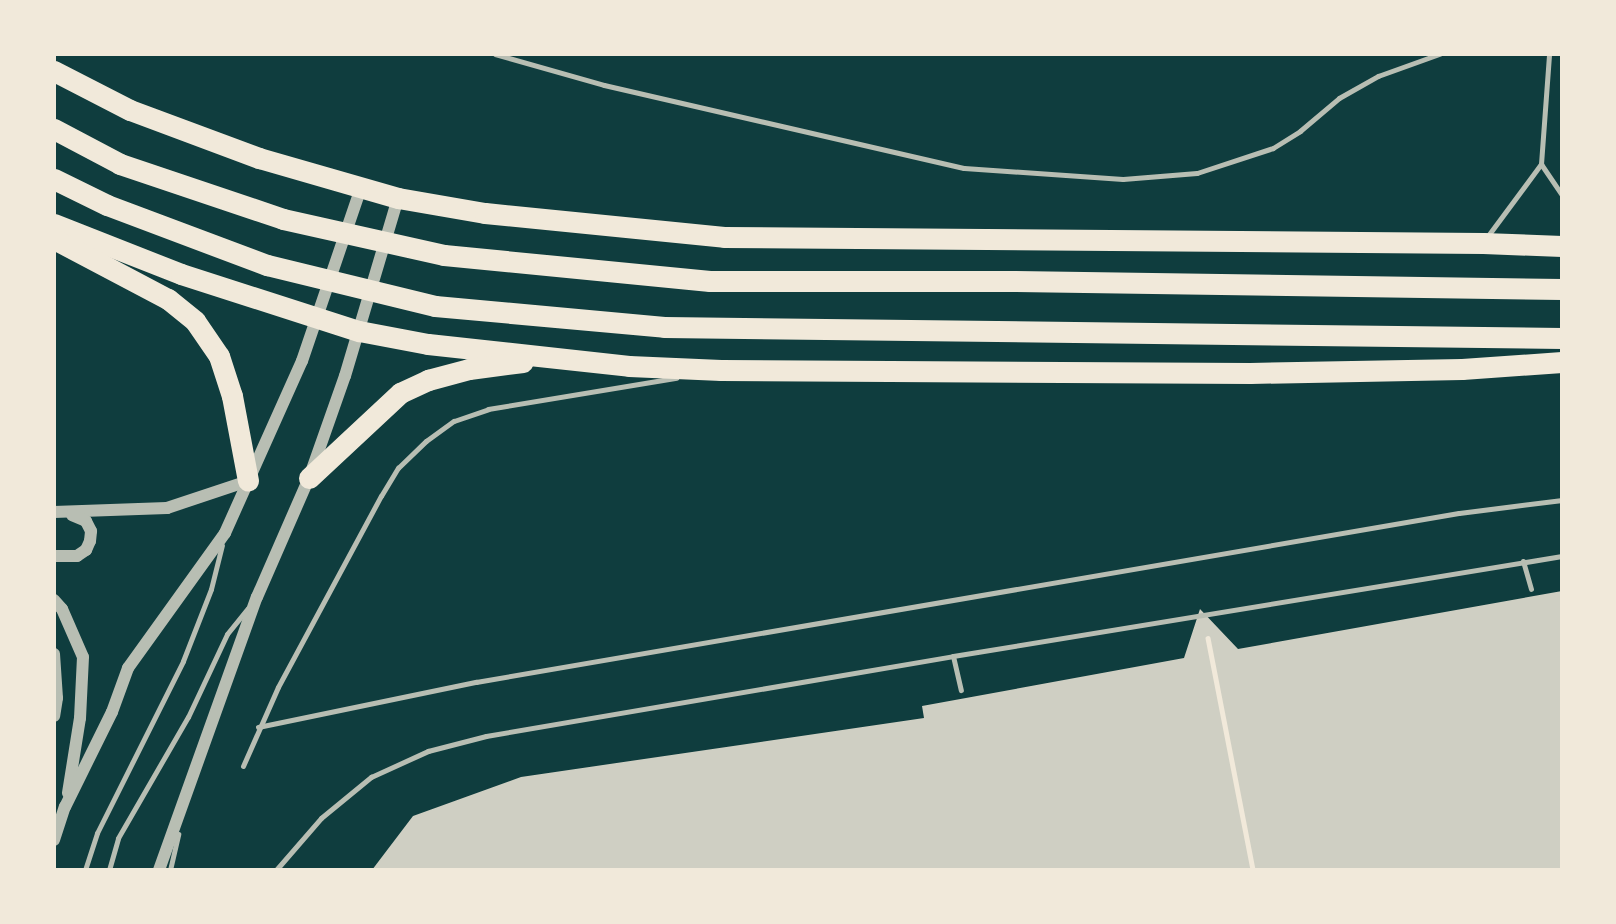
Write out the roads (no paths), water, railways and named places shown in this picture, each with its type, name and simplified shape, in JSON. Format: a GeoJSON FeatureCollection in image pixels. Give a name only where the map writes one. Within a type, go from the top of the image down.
{"type":"FeatureCollection","features":[{"type":"Feature","properties":{"kind":"highway"},"geometry":{"type":"LineString","coordinates":[[54,71],[143,115],[259,158],[398,198],[485,214],[724,237],[1483,243],[1562,246]]}},
{"type":"Feature","properties":{"kind":"highway"},"geometry":{"type":"LineString","coordinates":[[54,129],[120,164],[283,219],[444,255],[710,281],[1562,289]]}},
{"type":"Feature","properties":{"kind":"highway"},"geometry":{"type":"LineString","coordinates":[[54,179],[107,205],[267,265],[435,306],[664,327],[1562,338]]}},
{"type":"Feature","properties":{"kind":"highway"},"geometry":{"type":"LineString","coordinates":[[54,224],[181,274],[359,331],[428,344],[629,366],[721,370],[1250,373],[1462,369],[1562,362]]}},
{"type":"Feature","properties":{"kind":"highway"},"geometry":{"type":"LineString","coordinates":[[54,239],[168,299],[195,321],[219,356],[232,396],[248,481]]}},
{"type":"Feature","properties":{"kind":"highway"},"geometry":{"type":"LineString","coordinates":[[309,478],[400,393],[428,380],[469,369],[549,357]]}},
{"type":"Feature","properties":{"kind":"street"},"geometry":{"type":"LineString","coordinates":[[65,807],[112,712],[128,668],[225,533],[318,319],[361,188]]}},
{"type":"Feature","properties":{"kind":"street"},"geometry":{"type":"LineString","coordinates":[[159,870],[257,597],[309,478],[359,331],[398,198]]}},
{"type":"Feature","properties":{"kind":"street"},"geometry":{"type":"LineString","coordinates":[[54,512],[68,514],[167,508],[248,481]]}},
{"type":"Feature","properties":{"kind":"street"},"geometry":{"type":"LineString","coordinates":[[54,556],[77,556],[86,550],[90,541],[91,531],[86,522],[68,514]]}},
{"type":"Feature","properties":{"kind":"street"},"geometry":{"type":"LineString","coordinates":[[54,600],[62,609],[83,657],[80,719],[65,807],[54,841]]}},
{"type":"Feature","properties":{"kind":"street"},"geometry":{"type":"LineString","coordinates":[[54,654],[57,698],[54,716]]}},
{"type":"Feature","properties":{"kind":"lane"},"geometry":{"type":"LineString","coordinates":[[495,54],[604,85],[964,168],[1123,179],[1197,173],[1273,148],[1300,131],[1339,98],[1378,76],[1439,54]]}},
{"type":"Feature","properties":{"kind":"lane"},"geometry":{"type":"LineString","coordinates":[[1483,243],[1541,164],[1549,54]]}},
{"type":"Feature","properties":{"kind":"lane"},"geometry":{"type":"LineString","coordinates":[[1541,164],[1562,195]]}},
{"type":"Feature","properties":{"kind":"lane"},"geometry":{"type":"LineString","coordinates":[[243,766],[258,727],[398,468],[426,441],[454,421],[488,409],[721,370]]}},
{"type":"Feature","properties":{"kind":"lane"},"geometry":{"type":"LineString","coordinates":[[258,727],[476,682],[1459,513],[1562,500]]}},
{"type":"Feature","properties":{"kind":"lane"},"geometry":{"type":"LineString","coordinates":[[85,870],[97,832],[183,662],[211,589],[225,533]]}},
{"type":"Feature","properties":{"kind":"lane"},"geometry":{"type":"LineString","coordinates":[[275,870],[321,818],[371,777],[428,751],[486,736],[1562,556]]}},
{"type":"Feature","properties":{"kind":"lane"},"geometry":{"type":"LineString","coordinates":[[1523,561],[1531,589]]}},
{"type":"Feature","properties":{"kind":"lane"},"geometry":{"type":"LineString","coordinates":[[108,870],[118,838],[188,717],[227,634],[257,597]]}},
{"type":"Feature","properties":{"kind":"lane"},"geometry":{"type":"LineString","coordinates":[[953,656],[961,690]]}},
{"type":"Feature","properties":{"kind":"lane"},"geometry":{"type":"LineString","coordinates":[[170,870],[186,797]]}}]}
